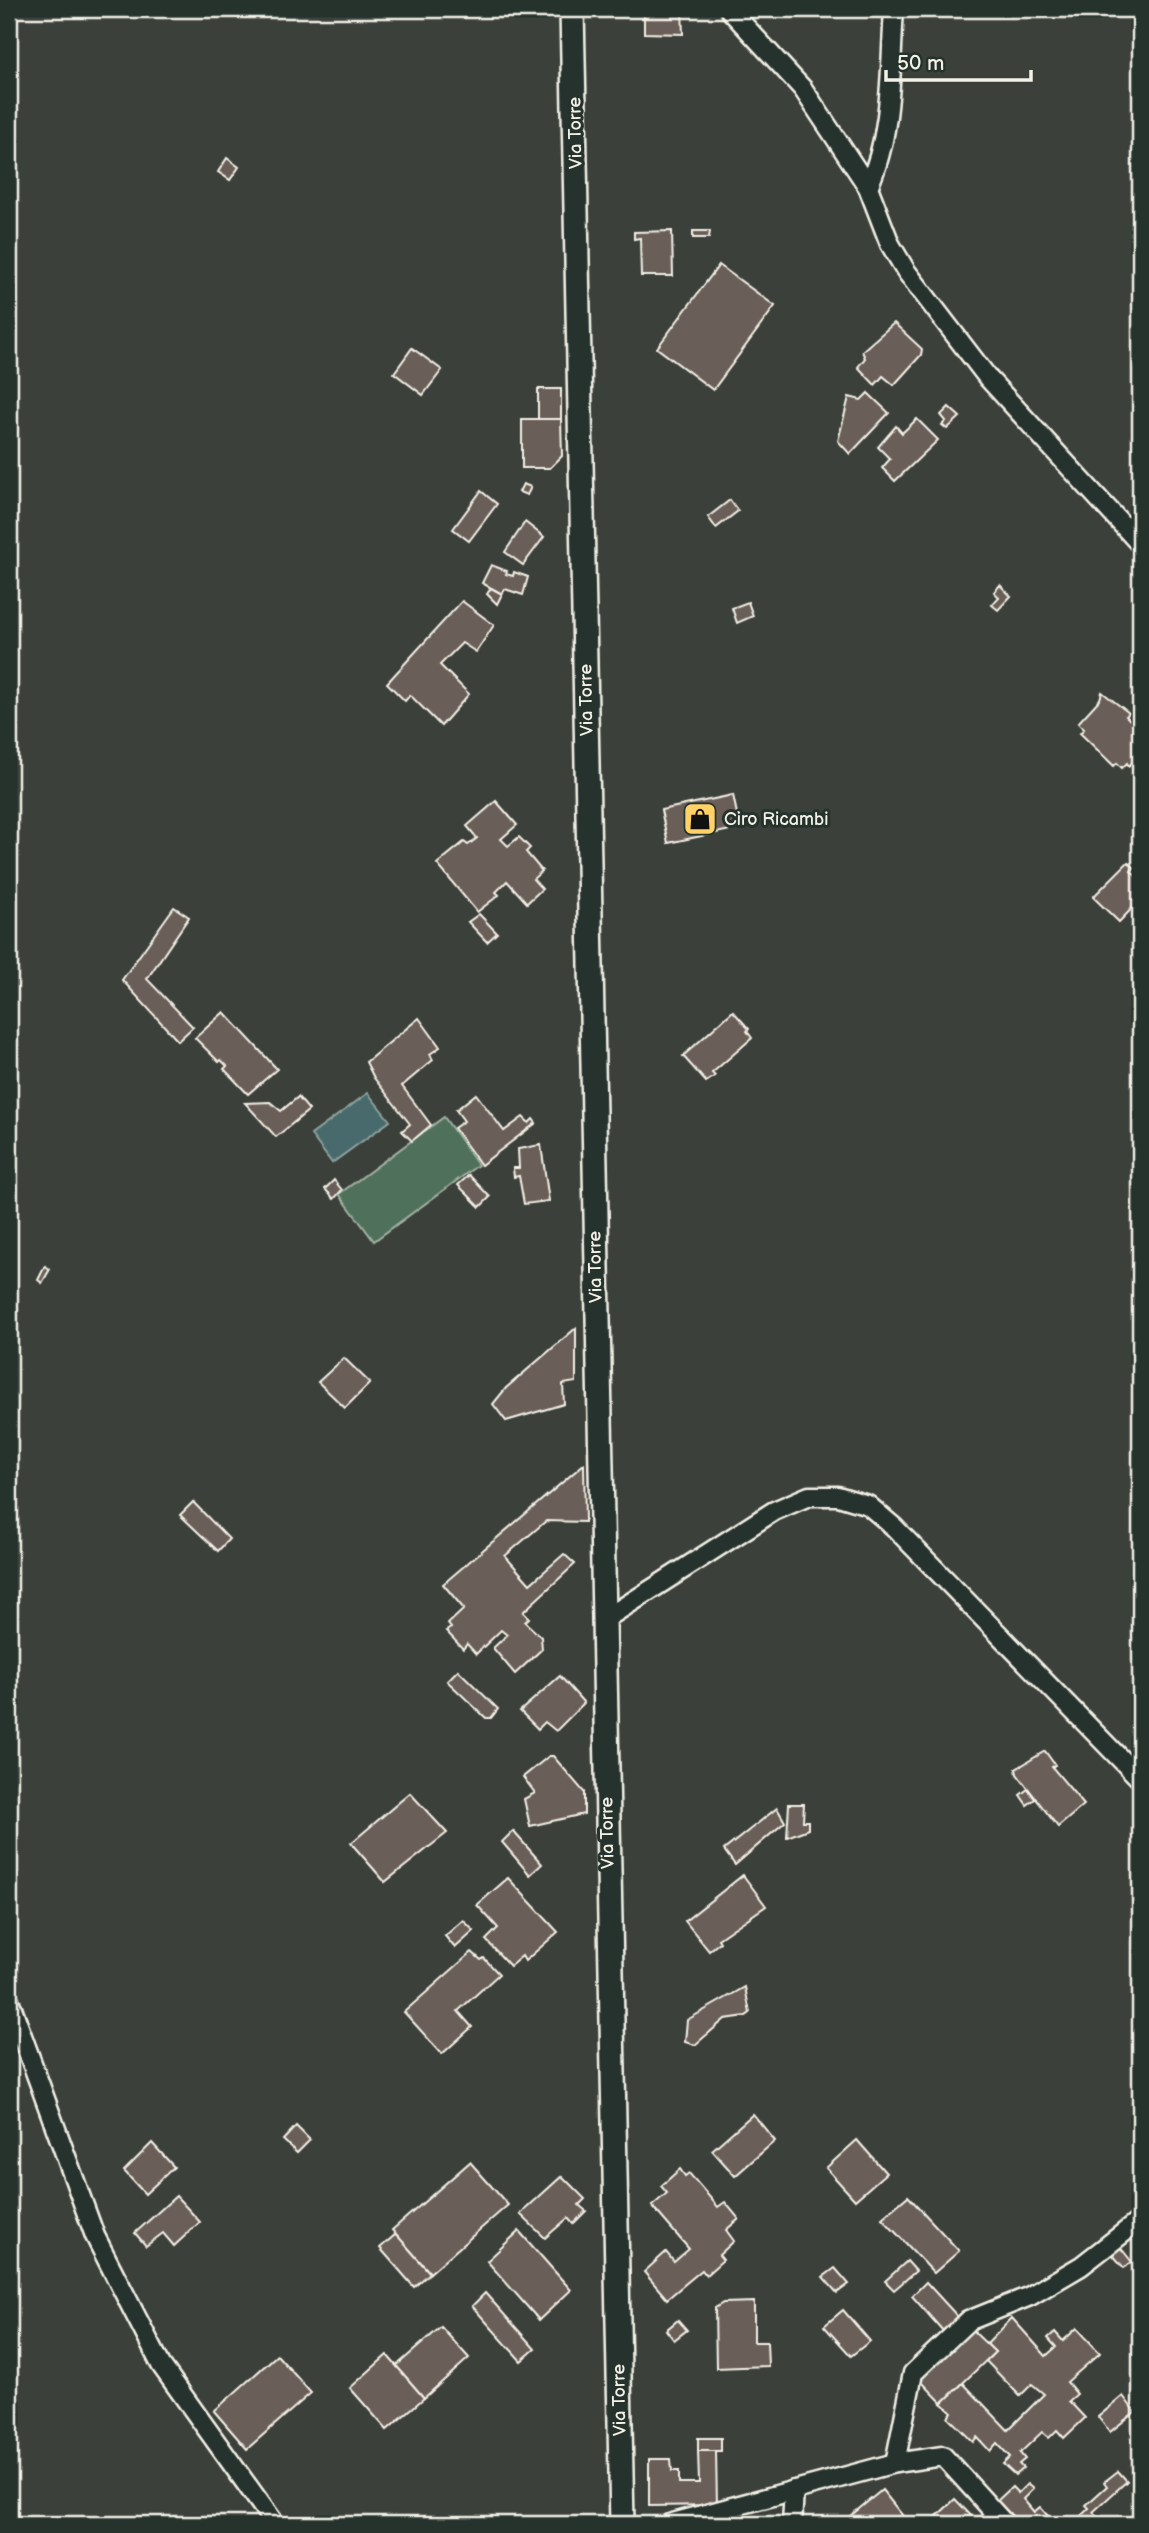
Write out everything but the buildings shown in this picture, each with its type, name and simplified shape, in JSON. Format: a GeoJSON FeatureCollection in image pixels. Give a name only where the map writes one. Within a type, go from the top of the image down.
{"type":"FeatureCollection","features":[{"type":"Feature","properties":{"kind":"main road","name":"Via Torre"},"geometry":{"type":"LineString","coordinates":[[572,9],[622,2524]]}},
{"type":"Feature","properties":{"kind":"street"},"geometry":{"type":"LineString","coordinates":[[729,9],[803,89],[868,187],[890,244],[906,271],[988,378],[1140,544]]}},
{"type":"Feature","properties":{"kind":"street"},"geometry":{"type":"LineString","coordinates":[[868,187],[878,166],[886,122],[894,9]]}},
{"type":"Feature","properties":{"kind":"street"},"geometry":{"type":"LineString","coordinates":[[602,1621],[774,1511],[808,1496],[838,1496],[868,1505],[894,1527],[1140,1779]]}},
{"type":"Feature","properties":{"kind":"street"},"geometry":{"type":"LineString","coordinates":[[9,2000],[95,2236],[161,2365],[275,2524]]}},
{"type":"Feature","properties":{"kind":"street"},"geometry":{"type":"LineString","coordinates":[[895,2463],[913,2373],[968,2321],[1030,2296],[1081,2266],[1140,2220]]}},
{"type":"Feature","properties":{"kind":"street"},"geometry":{"type":"LineString","coordinates":[[669,2524],[895,2463],[943,2456],[1005,2524]]}},
{"type":"Feature","properties":{"kind":"street"},"geometry":{"type":"LineString","coordinates":[[792,2524],[794,2490]]}},
{"type":"Feature","properties":{"kind":"green space"},"geometry":{"type":"Polygon","coordinates":[[[444,1117],[478,1165],[374,1241],[339,1194],[444,1117]]]}},
{"type":"Feature","properties":{"kind":"water"},"geometry":{"type":"Polygon","coordinates":[[[368,1093],[390,1121],[332,1163],[311,1135],[368,1093]]]}},
{"type":"Feature","properties":{"kind":"place","name":"Ciro Ricambi"},"geometry":{"type":"Point","coordinates":[700,819]}}]}
